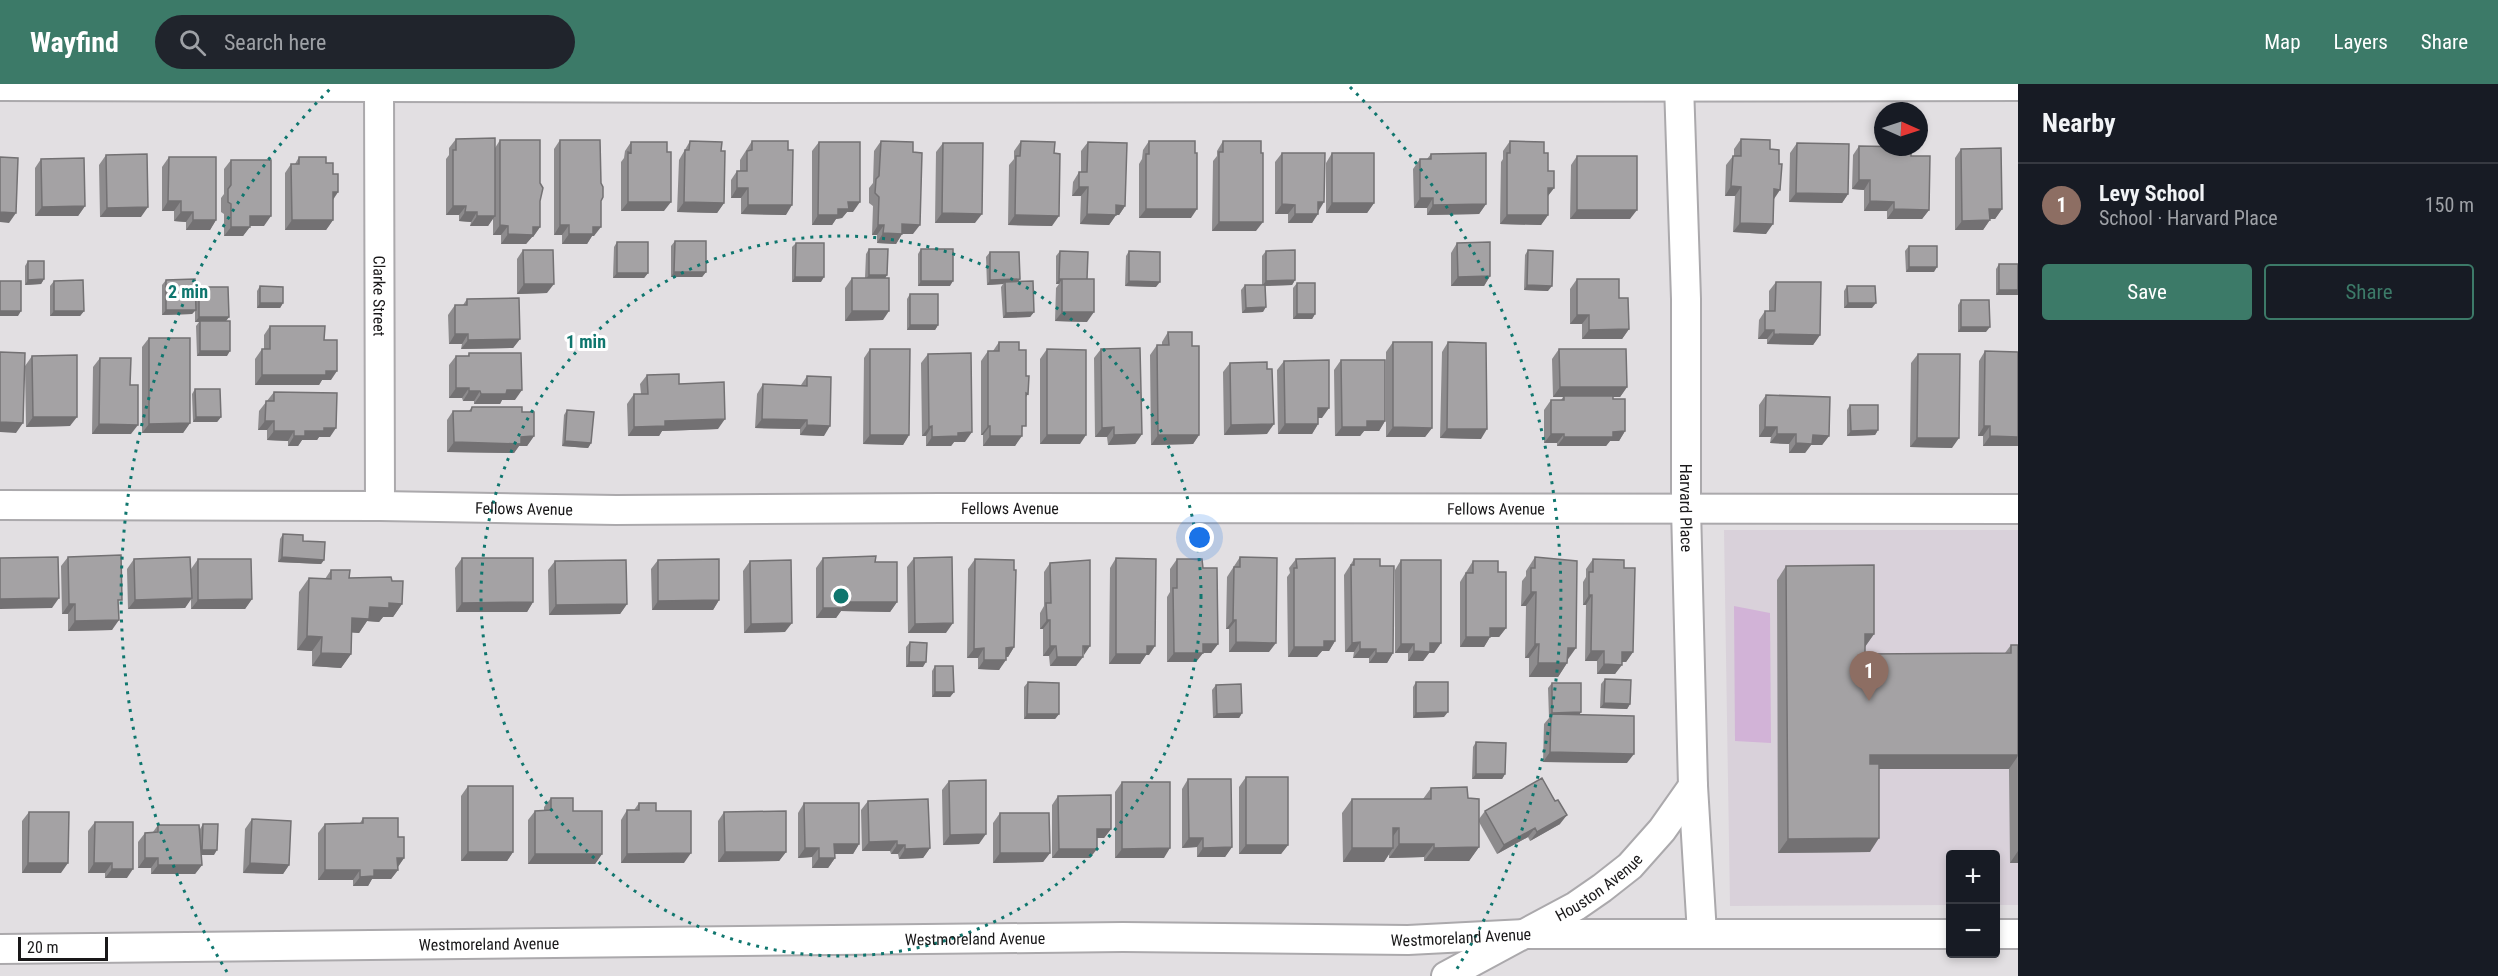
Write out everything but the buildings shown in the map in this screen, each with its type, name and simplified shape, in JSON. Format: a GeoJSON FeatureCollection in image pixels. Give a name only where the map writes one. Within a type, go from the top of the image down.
{"type":"FeatureCollection","features":[{"type":"Feature","properties":{"kind":"street","name":"Harvard Place"},"geometry":{"type":"LineString","coordinates":[[1679,85],[1686,299],[1686,508],[1693,786],[1702,934]]}},
{"type":"Feature","properties":{"kind":"street"},"geometry":{"type":"LineString","coordinates":[[0,86],[2018,86]]}},
{"type":"Feature","properties":{"kind":"street","name":"Clarke Street"},"geometry":{"type":"LineString","coordinates":[[379,86],[380,506]]}},
{"type":"Feature","properties":{"kind":"street","name":"Fellows Avenue"},"geometry":{"type":"LineString","coordinates":[[0,505],[380,506],[616,510],[2018,509]]}},
{"type":"Feature","properties":{"kind":"street","name":"Houston Avenue"},"geometry":{"type":"LineString","coordinates":[[1446,976],[1576,906],[1630,866],[1662,830],[1693,786]]}},
{"type":"Feature","properties":{"kind":"street","name":"Westmoreland Avenue"},"geometry":{"type":"LineString","coordinates":[[0,949],[1123,937],[1408,940],[1525,934],[1946,934]]}},
{"type":"Feature","properties":{"kind":"street"},"geometry":{"type":"LineString","coordinates":[[2000,934],[2018,934]]}},
{"type":"Feature","properties":{"kind":"shaded area"},"geometry":{"type":"Polygon","coordinates":[[[1724,530],[2018,530],[2018,905],[2000,905],[2000,850],[1946,850],[1946,905],[1730,906],[1724,530]]]}},
{"type":"Feature","properties":{"kind":"shaded area"},"geometry":{"type":"Polygon","coordinates":[[[1734,606],[1770,613],[1771,743],[1735,741],[1734,606]]]}},
{"type":"Feature","properties":{"kind":"place","name":"Levy School"},"geometry":{"type":"Point","coordinates":[1869,701]}}]}
